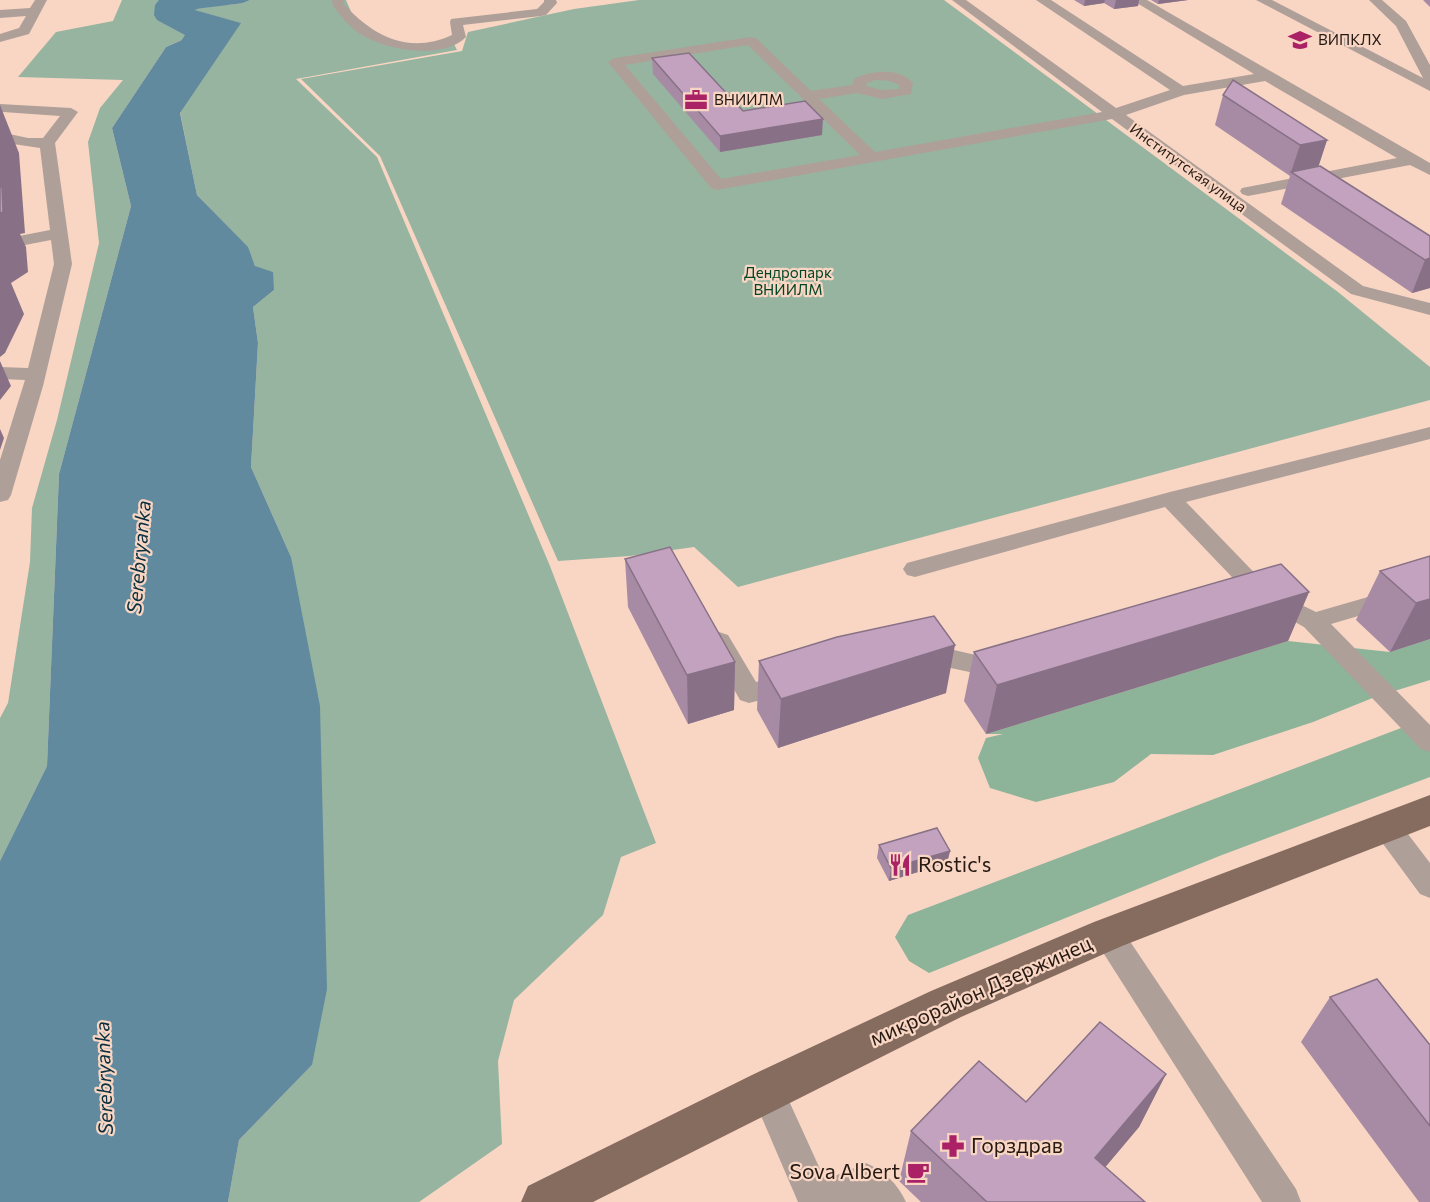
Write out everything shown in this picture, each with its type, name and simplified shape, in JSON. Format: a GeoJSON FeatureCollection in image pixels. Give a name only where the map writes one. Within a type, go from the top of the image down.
{"type":"FeatureCollection","features":[{"type":"Feature","properties":{"kind":"main road","name":"микрорайон Дзержинец"},"geometry":{"type":"LineString","coordinates":[[544,1202],[767,1090],[946,1004],[1108,934],[1386,825],[1430,810]]}},
{"type":"Feature","properties":{"kind":"street"},"geometry":{"type":"LineString","coordinates":[[338,0],[337,3],[364,30],[406,48],[449,42],[459,37],[456,22],[541,12],[551,3],[550,0]]}},
{"type":"Feature","properties":{"kind":"street"},"geometry":{"type":"LineString","coordinates":[[1042,0],[1181,91]]}},
{"type":"Feature","properties":{"kind":"street"},"geometry":{"type":"LineString","coordinates":[[1138,0],[1430,170]]}},
{"type":"Feature","properties":{"kind":"street"},"geometry":{"type":"LineString","coordinates":[[1263,0],[1430,87]]}},
{"type":"Feature","properties":{"kind":"street"},"geometry":{"type":"LineString","coordinates":[[1375,0],[1401,24],[1430,78]]}},
{"type":"Feature","properties":{"kind":"street"},"geometry":{"type":"LineString","coordinates":[[962,2],[984,2]]}},
{"type":"Feature","properties":{"kind":"street","name":"Институтская улица"},"geometry":{"type":"LineString","coordinates":[[962,2],[1357,290],[1424,304]]}},
{"type":"Feature","properties":{"kind":"street"},"geometry":{"type":"LineString","coordinates":[[0,14],[38,6]]}},
{"type":"Feature","properties":{"kind":"street"},"geometry":{"type":"LineString","coordinates":[[0,38],[24,31],[38,6]]}},
{"type":"Feature","properties":{"kind":"street"},"geometry":{"type":"LineString","coordinates":[[872,158],[751,41],[615,62],[717,185],[872,158],[1114,114],[1181,91],[1267,76]]}},
{"type":"Feature","properties":{"kind":"street"},"geometry":{"type":"LineString","coordinates":[[1206,87],[1225,99]]}},
{"type":"Feature","properties":{"kind":"street"},"geometry":{"type":"LineString","coordinates":[[809,96],[859,88]]}},
{"type":"Feature","properties":{"kind":"street"},"geometry":{"type":"LineString","coordinates":[[0,495],[35,374],[63,264],[47,143],[71,112],[3,108]]}},
{"type":"Feature","properties":{"kind":"street"},"geometry":{"type":"LineString","coordinates":[[0,137],[28,143],[47,143]]}},
{"type":"Feature","properties":{"kind":"street"},"geometry":{"type":"LineString","coordinates":[[1248,191],[1410,160]]}},
{"type":"Feature","properties":{"kind":"street"},"geometry":{"type":"LineString","coordinates":[[1322,161],[1341,173]]}},
{"type":"Feature","properties":{"kind":"street"},"geometry":{"type":"LineString","coordinates":[[1312,179],[1331,192]]}},
{"type":"Feature","properties":{"kind":"street"},"geometry":{"type":"LineString","coordinates":[[25,240],[60,233]]}},
{"type":"Feature","properties":{"kind":"street"},"geometry":{"type":"LineString","coordinates":[[0,373],[35,374]]}},
{"type":"Feature","properties":{"kind":"street"},"geometry":{"type":"LineString","coordinates":[[915,569],[1170,499],[1430,433]]}},
{"type":"Feature","properties":{"kind":"street"},"geometry":{"type":"LineString","coordinates":[[1170,499],[1249,595],[1313,621],[1430,742]]}},
{"type":"Feature","properties":{"kind":"street"},"geometry":{"type":"LineString","coordinates":[[1313,621],[1430,587]]}},
{"type":"Feature","properties":{"kind":"street"},"geometry":{"type":"LineString","coordinates":[[708,622],[749,693],[816,678]]}},
{"type":"Feature","properties":{"kind":"street"},"geometry":{"type":"LineString","coordinates":[[895,660],[928,652],[993,668],[1026,658]]}},
{"type":"Feature","properties":{"kind":"street"},"geometry":{"type":"LineString","coordinates":[[1386,825],[1430,885]]}},
{"type":"Feature","properties":{"kind":"street"},"geometry":{"type":"LineString","coordinates":[[1108,934],[1283,1202]]}},
{"type":"Feature","properties":{"kind":"street"},"geometry":{"type":"LineString","coordinates":[[767,1090],[817,1202],[866,1180],[888,1202]]}},
{"type":"Feature","properties":{"kind":"green space"},"geometry":{"type":"Polygon","coordinates":[[[122,0],[173,0],[165,3],[199,27],[198,33],[166,47],[112,128],[131,206],[59,474],[47,766],[0,861],[0,718],[8,703],[30,562],[32,508],[57,420],[99,243],[88,142],[100,108],[123,80],[18,77],[56,32],[113,21],[122,0]]]}},
{"type":"Feature","properties":{"kind":"green space"},"geometry":{"type":"Polygon","coordinates":[[[250,0],[346,0],[352,14],[366,30],[412,48],[454,44],[457,50],[296,79],[377,157],[550,566],[656,843],[621,857],[603,915],[514,1000],[498,1061],[502,1144],[419,1202],[228,1202],[239,1140],[312,1065],[291,557],[251,467],[258,343],[253,307],[274,290],[255,266],[247,247],[197,195],[180,112],[240,23],[194,10],[250,0]]]}},
{"type":"Feature","properties":{"kind":"green space","name":"Дендропарк ВНИИЛМ"},"geometry":{"type":"Polygon","coordinates":[[[639,0],[944,0],[1338,292],[1430,367],[1430,400],[738,587],[694,547],[630,556],[558,561],[380,156],[301,79],[462,51],[468,32],[574,9],[639,0]]]}},
{"type":"Feature","properties":{"kind":"green space"},"geometry":{"type":"Polygon","coordinates":[[[1430,639],[1430,680],[1375,697],[1313,722],[1213,755],[1151,754],[1114,782],[1036,802],[990,788],[978,758],[986,738],[1003,734],[986,734],[1288,641],[1390,652],[1430,639]]]}},
{"type":"Feature","properties":{"kind":"green space"},"geometry":{"type":"Polygon","coordinates":[[[1409,725],[1430,748],[1430,777],[1222,855],[929,973],[909,961],[895,937],[908,915],[1409,725]]]}},
{"type":"Feature","properties":{"kind":"water"},"geometry":{"type":"Polygon","coordinates":[[[173,0],[250,0],[236,4],[201,7],[195,10],[241,23],[180,113],[197,195],[248,247],[255,266],[273,272],[274,290],[253,307],[258,343],[251,467],[291,557],[320,706],[327,989],[312,1065],[239,1140],[228,1202],[0,1202],[0,861],[47,766],[59,474],[131,206],[112,128],[166,47],[198,33],[199,27],[164,10],[165,3],[173,0]]]}},
{"type":"Feature","properties":{"kind":"building"},"geometry":{"type":"Polygon","coordinates":[[[689,53],[743,111],[805,101],[823,119],[720,136],[652,58],[689,53]]]}},
{"type":"Feature","properties":{"kind":"building"},"geometry":{"type":"Polygon","coordinates":[[[1233,80],[1327,140],[1300,145],[1223,95],[1233,80]]]}},
{"type":"Feature","properties":{"kind":"building"},"geometry":{"type":"Polygon","coordinates":[[[1320,166],[1430,236],[1430,258],[1425,260],[1291,172],[1320,166]]]}},
{"type":"Feature","properties":{"kind":"building"},"geometry":{"type":"Polygon","coordinates":[[[0,187],[2,187],[3,212],[0,213],[0,187]]]}},
{"type":"Feature","properties":{"kind":"building"},"geometry":{"type":"Polygon","coordinates":[[[670,547],[735,662],[687,675],[625,559],[670,547]]]}},
{"type":"Feature","properties":{"kind":"building"},"geometry":{"type":"Polygon","coordinates":[[[1430,556],[1430,599],[1416,603],[1380,571],[1430,556]]]}},
{"type":"Feature","properties":{"kind":"building"},"geometry":{"type":"Polygon","coordinates":[[[1281,564],[1309,592],[997,685],[974,652],[1281,564]]]}},
{"type":"Feature","properties":{"kind":"building"},"geometry":{"type":"Polygon","coordinates":[[[934,616],[955,645],[781,699],[759,661],[837,637],[934,616]]]}},
{"type":"Feature","properties":{"kind":"building"},"geometry":{"type":"Polygon","coordinates":[[[937,828],[950,851],[891,868],[879,845],[937,828]]]}},
{"type":"Feature","properties":{"kind":"building"},"geometry":{"type":"Polygon","coordinates":[[[1377,979],[1430,1045],[1430,1126],[1330,997],[1377,979]]]}},
{"type":"Feature","properties":{"kind":"building"},"geometry":{"type":"Polygon","coordinates":[[[1100,1022],[1166,1074],[1095,1158],[1145,1202],[987,1202],[911,1131],[979,1061],[1026,1102],[1100,1022]]]}},
{"type":"Feature","properties":{"kind":"waterway","name":"Serebryanka"},"geometry":{"type":"LineString","coordinates":[[166,85],[199,33],[166,15],[167,5],[220,0]]}},
{"type":"Feature","properties":{"kind":"place","name":"ВИПКЛХ"},"geometry":{"type":"Point","coordinates":[1300,40]}},
{"type":"Feature","properties":{"kind":"place","name":"ВНИИЛМ"},"geometry":{"type":"Point","coordinates":[696,100]}},
{"type":"Feature","properties":{"kind":"place","name":"Rostic's"},"geometry":{"type":"Point","coordinates":[900,865]}},
{"type":"Feature","properties":{"kind":"place","name":"Горздрав"},"geometry":{"type":"Point","coordinates":[953,1146]}},
{"type":"Feature","properties":{"kind":"place","name":"Sova Albert"},"geometry":{"type":"Point","coordinates":[918,1172]}}]}
